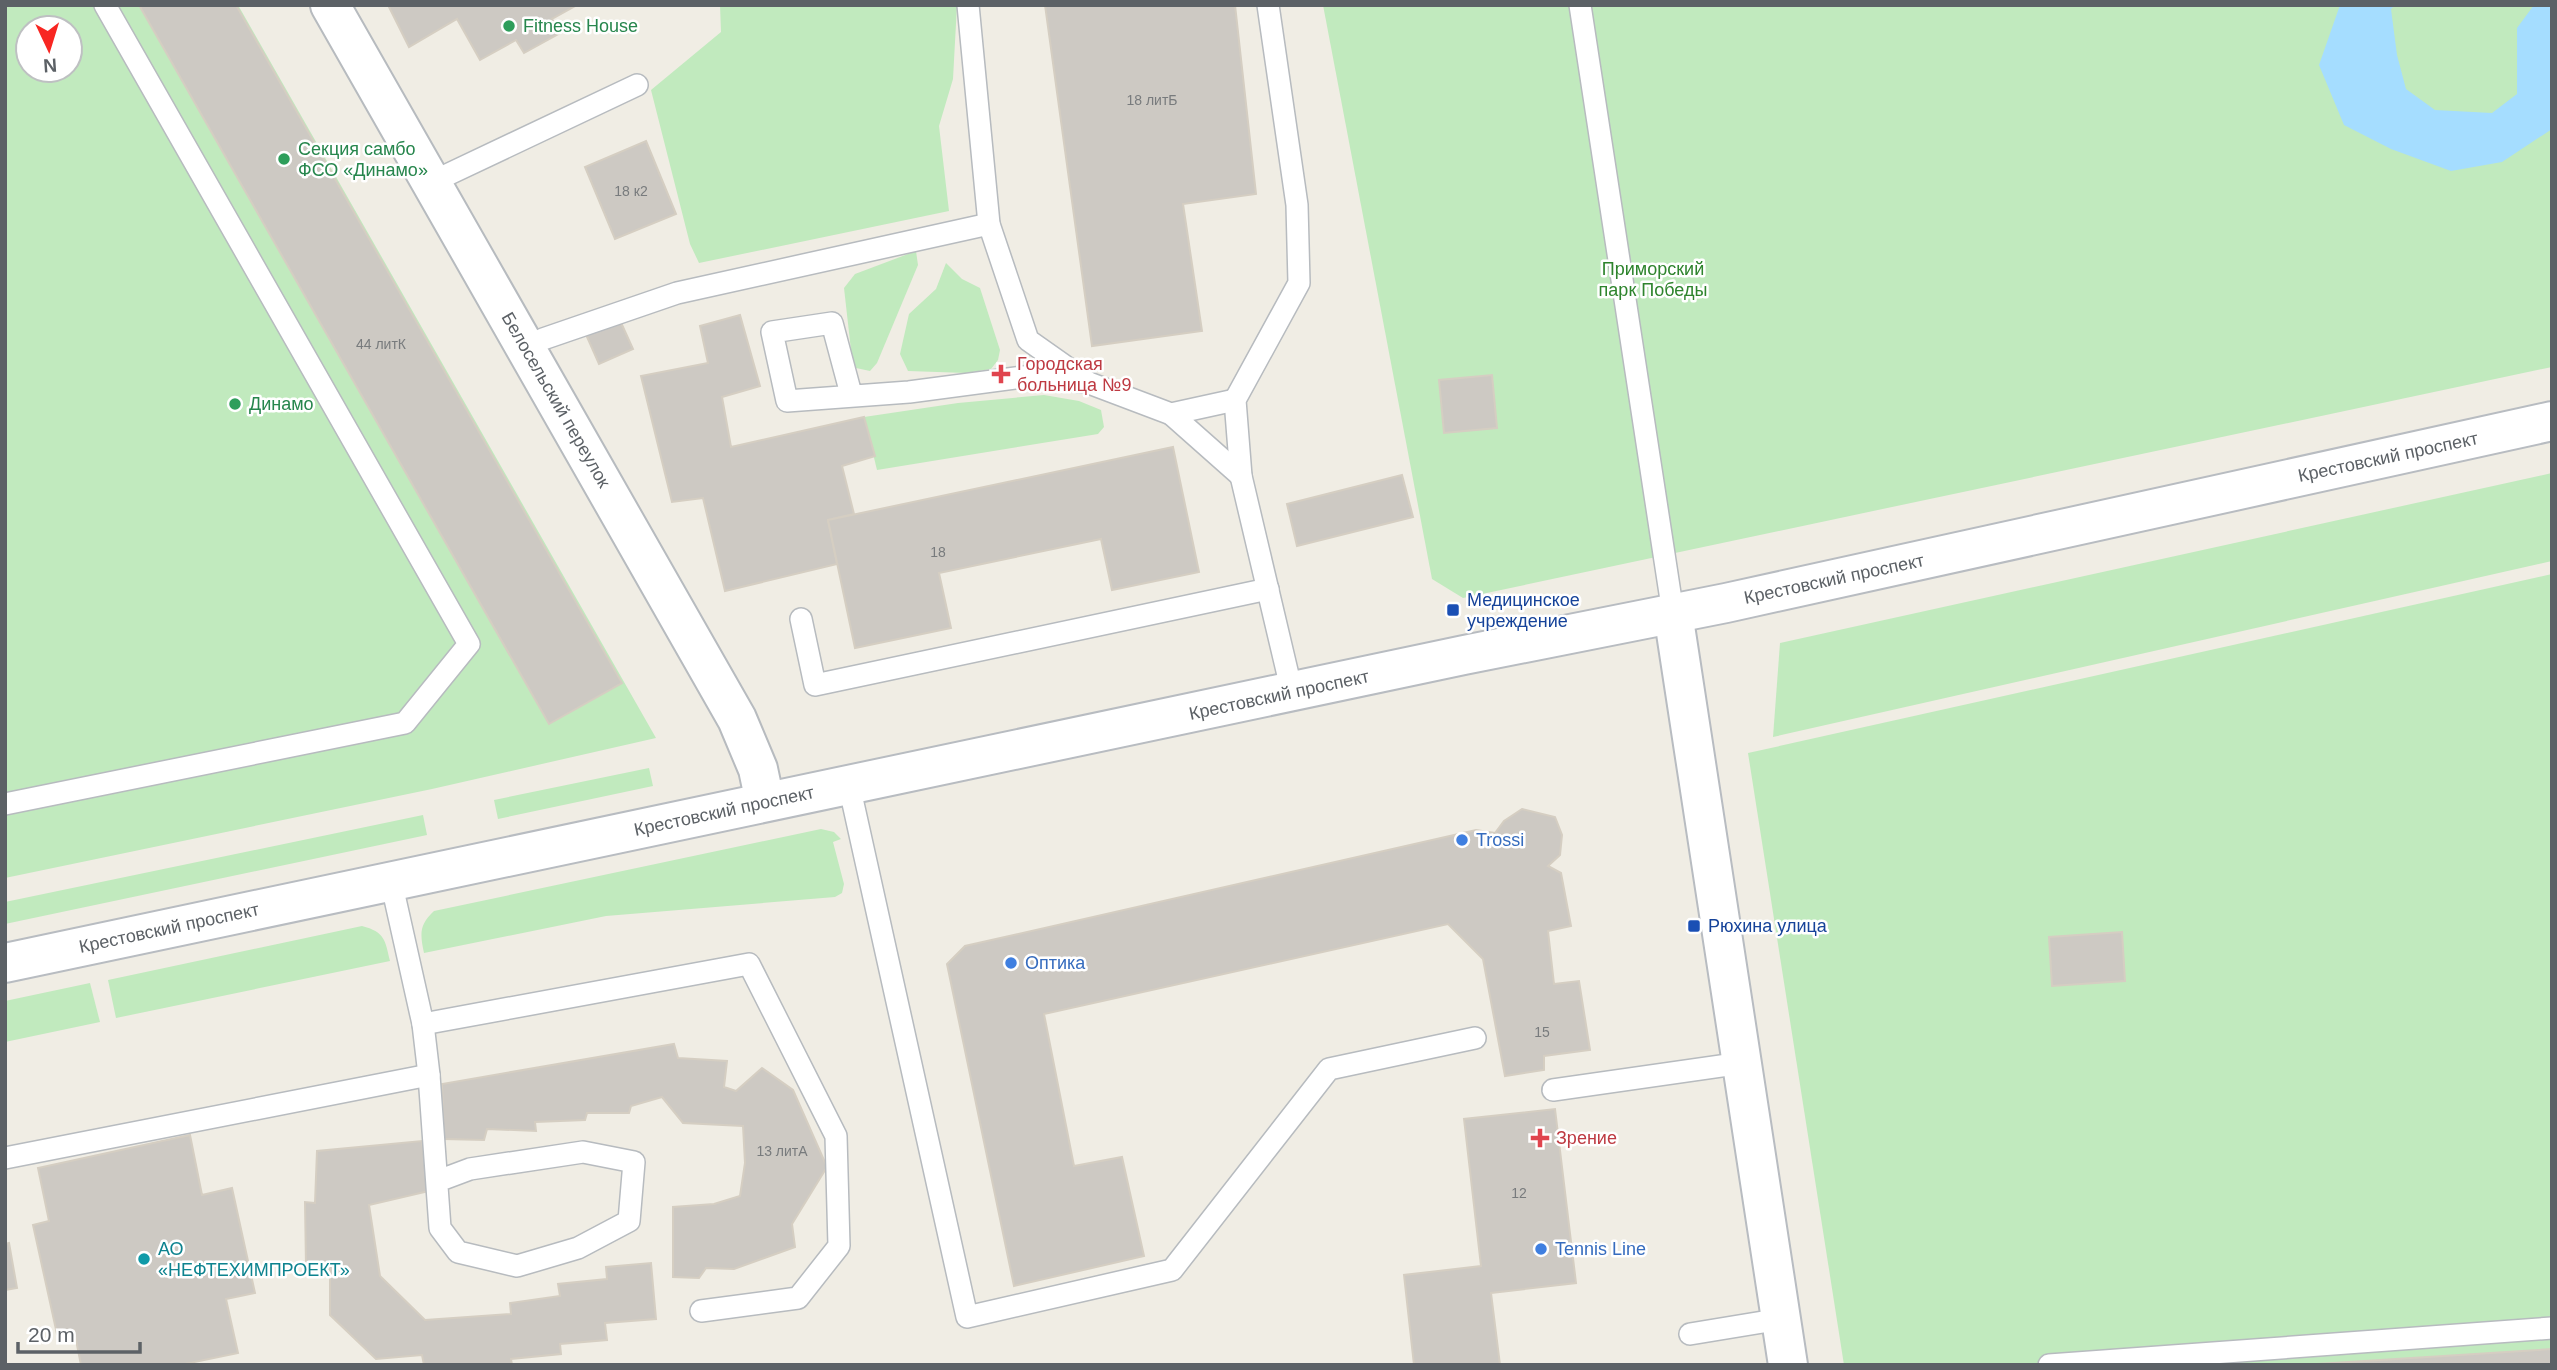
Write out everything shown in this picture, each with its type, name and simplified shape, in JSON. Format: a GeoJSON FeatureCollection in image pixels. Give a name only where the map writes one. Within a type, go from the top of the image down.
{"type":"FeatureCollection","features":[{"type":"Feature","properties":{"kind":"street","name":"Белосельский переулок"},"geometry":{"type":"LineString","coordinates":[[330,5],[737,719],[758,769],[765,802]]}},
{"type":"Feature","properties":{"kind":"street","name":"Крестовский проспект"},"geometry":{"type":"LineString","coordinates":[[5,963],[1673,613],[2552,421]]}},
{"type":"Feature","properties":{"kind":"street"},"geometry":{"type":"LineString","coordinates":[[1673,613],[1787,1365]]}},
{"type":"Feature","properties":{"kind":"lane"},"geometry":{"type":"LineString","coordinates":[[5,804],[405,723],[469,644],[105,5]]}},
{"type":"Feature","properties":{"kind":"lane"},"geometry":{"type":"LineString","coordinates":[[968,5],[989,224],[1028,340],[1031,376]]}},
{"type":"Feature","properties":{"kind":"lane"},"geometry":{"type":"LineString","coordinates":[[1268,5],[1297,205],[1299,283],[1235,400],[1241,476],[1292,692]]}},
{"type":"Feature","properties":{"kind":"lane"},"geometry":{"type":"LineString","coordinates":[[1580,5],[1673,613]]}},
{"type":"Feature","properties":{"kind":"lane"},"geometry":{"type":"LineString","coordinates":[[430,183],[636,85]]}},
{"type":"Feature","properties":{"kind":"lane"},"geometry":{"type":"LineString","coordinates":[[526,347],[542,339],[677,293],[989,224]]}},
{"type":"Feature","properties":{"kind":"lane"},"geometry":{"type":"LineString","coordinates":[[851,394],[832,323],[772,331],[788,401],[851,394],[909,392],[1031,376],[1089,383],[1171,414],[1241,476]]}},
{"type":"Feature","properties":{"kind":"lane"},"geometry":{"type":"LineString","coordinates":[[1028,340],[1089,383]]}},
{"type":"Feature","properties":{"kind":"lane"},"geometry":{"type":"LineString","coordinates":[[1171,414],[1235,400]]}},
{"type":"Feature","properties":{"kind":"lane"},"geometry":{"type":"LineString","coordinates":[[801,619],[815,685],[1268,589]]}},
{"type":"Feature","properties":{"kind":"lane"},"geometry":{"type":"LineString","coordinates":[[849,785],[967,1317],[1172,1270],[1329,1069],[1475,1038]]}},
{"type":"Feature","properties":{"kind":"lane"},"geometry":{"type":"LineString","coordinates":[[391,881],[423,1024],[440,1228],[458,1252],[517,1266],[578,1248],[629,1221],[634,1162],[583,1152],[470,1170],[438,1181]]}},
{"type":"Feature","properties":{"kind":"lane"},"geometry":{"type":"LineString","coordinates":[[423,1024],[749,964],[836,1136],[839,1245],[798,1298],[701,1311]]}},
{"type":"Feature","properties":{"kind":"lane"},"geometry":{"type":"LineString","coordinates":[[1553,1090],[1742,1063]]}},
{"type":"Feature","properties":{"kind":"lane"},"geometry":{"type":"LineString","coordinates":[[5,1157],[429,1075]]}},
{"type":"Feature","properties":{"kind":"lane"},"geometry":{"type":"LineString","coordinates":[[1690,1334],[1781,1319]]}},
{"type":"Feature","properties":{"kind":"lane"},"geometry":{"type":"LineString","coordinates":[[2049,1365],[2552,1328]]}},
{"type":"Feature","properties":{"kind":"green space","name":"Динамо"},"geometry":{"type":"Polygon","coordinates":[[[5,5],[238,5],[656,738],[432,789],[5,878],[5,5]]]}},
{"type":"Feature","properties":{"kind":"green space"},"geometry":{"type":"Polygon","coordinates":[[[720,5],[957,5],[953,79],[939,126],[949,211],[699,263],[690,244],[651,90],[721,32],[720,5]]]}},
{"type":"Feature","properties":{"kind":"green space","name":"Приморский парк Победы"},"geometry":{"type":"Polygon","coordinates":[[[1323,5],[2552,5],[2552,367],[1463,598],[1432,579],[1323,5]]]}},
{"type":"Feature","properties":{"kind":"green space"},"geometry":{"type":"Polygon","coordinates":[[[916,251],[918,265],[877,363],[870,371],[856,368],[852,359],[844,288],[855,274],[916,251]]]}},
{"type":"Feature","properties":{"kind":"green space"},"geometry":{"type":"Polygon","coordinates":[[[946,263],[962,279],[980,288],[1000,350],[998,360],[991,369],[966,373],[908,371],[900,354],[909,314],[936,289],[946,263]]]}},
{"type":"Feature","properties":{"kind":"green space"},"geometry":{"type":"Polygon","coordinates":[[[1044,395],[1079,401],[1101,410],[1104,427],[1098,434],[877,470],[864,417],[958,403],[1044,395]]]}},
{"type":"Feature","properties":{"kind":"green space"},"geometry":{"type":"Polygon","coordinates":[[[2552,473],[2552,561],[1773,737],[1780,643],[2552,473]]]}},
{"type":"Feature","properties":{"kind":"green space"},"geometry":{"type":"Polygon","coordinates":[[[2552,574],[2552,1365],[1844,1365],[1748,753],[2552,574]]]}},
{"type":"Feature","properties":{"kind":"green space"},"geometry":{"type":"Polygon","coordinates":[[[649,768],[653,786],[498,819],[494,800],[649,768]]]}},
{"type":"Feature","properties":{"kind":"green space"},"geometry":{"type":"Polygon","coordinates":[[[423,815],[427,835],[5,924],[5,902],[423,815]]]}},
{"type":"Feature","properties":{"kind":"green space"},"geometry":{"type":"Polygon","coordinates":[[[821,829],[834,832],[841,839],[833,842],[844,884],[842,893],[835,897],[606,916],[424,953],[422,930],[434,911],[821,829]]]}},
{"type":"Feature","properties":{"kind":"green space"},"geometry":{"type":"Polygon","coordinates":[[[362,926],[380,934],[390,961],[116,1018],[108,980],[362,926]]]}},
{"type":"Feature","properties":{"kind":"green space"},"geometry":{"type":"Polygon","coordinates":[[[90,983],[100,1022],[5,1042],[5,1001],[90,983]]]}},
{"type":"Feature","properties":{"kind":"water"},"geometry":{"type":"Polygon","coordinates":[[[2340,5],[2395,5],[2391,9],[2397,55],[2406,89],[2435,110],[2492,113],[2517,94],[2517,28],[2534,5],[2552,5],[2552,129],[2502,162],[2451,171],[2391,149],[2344,125],[2319,65],[2340,5]]]}},
{"type":"Feature","properties":{"kind":"building"},"geometry":{"type":"Polygon","coordinates":[[[139,5],[236,5],[622,683],[549,724],[139,5]]]}},
{"type":"Feature","properties":{"kind":"building","name":"Fitness House"},"geometry":{"type":"Polygon","coordinates":[[[388,5],[577,5],[552,19],[560,33],[524,53],[516,40],[480,60],[457,19],[409,47],[388,5]]]}},
{"type":"Feature","properties":{"kind":"building"},"geometry":{"type":"Polygon","coordinates":[[[1045,5],[1235,5],[1256,194],[1183,204],[1202,331],[1092,346],[1045,5]]]}},
{"type":"Feature","properties":{"kind":"building"},"geometry":{"type":"Polygon","coordinates":[[[646,141],[676,214],[615,239],[585,167],[646,141]]]}},
{"type":"Feature","properties":{"kind":"building"},"geometry":{"type":"Polygon","coordinates":[[[740,315],[760,386],[722,397],[731,447],[864,417],[875,456],[842,466],[854,514],[828,520],[837,564],[725,591],[703,498],[672,502],[641,376],[708,363],[700,326],[740,315]]]}},
{"type":"Feature","properties":{"kind":"building"},"geometry":{"type":"Polygon","coordinates":[[[618,316],[633,349],[599,364],[584,330],[618,316]]]}},
{"type":"Feature","properties":{"kind":"building"},"geometry":{"type":"Polygon","coordinates":[[[1492,375],[1497,428],[1444,433],[1439,380],[1492,375]]]}},
{"type":"Feature","properties":{"kind":"building"},"geometry":{"type":"Polygon","coordinates":[[[1173,447],[1199,572],[1112,590],[1101,539],[939,573],[951,628],[855,648],[828,520],[1173,447]]]}},
{"type":"Feature","properties":{"kind":"building"},"geometry":{"type":"Polygon","coordinates":[[[1402,475],[1413,517],[1297,546],[1287,504],[1402,475]]]}},
{"type":"Feature","properties":{"kind":"building"},"geometry":{"type":"Polygon","coordinates":[[[1522,809],[1555,817],[1562,835],[1560,855],[1548,866],[1561,873],[1571,926],[1548,931],[1554,984],[1579,981],[1590,1050],[1544,1056],[1544,1070],[1505,1076],[1483,959],[1448,924],[1044,1014],[1074,1166],[1122,1157],[1144,1256],[1014,1286],[947,964],[965,946],[1476,830],[1495,833],[1504,821],[1522,809]]]}},
{"type":"Feature","properties":{"kind":"building"},"geometry":{"type":"Polygon","coordinates":[[[2122,932],[2125,981],[2052,986],[2049,937],[2122,932]]]}},
{"type":"Feature","properties":{"kind":"building"},"geometry":{"type":"Polygon","coordinates":[[[674,1044],[678,1058],[727,1061],[724,1087],[736,1091],[762,1068],[793,1090],[827,1167],[792,1224],[795,1247],[734,1269],[706,1268],[699,1278],[673,1277],[673,1207],[714,1204],[740,1196],[745,1163],[743,1126],[683,1123],[662,1097],[631,1106],[629,1113],[587,1113],[585,1120],[535,1122],[536,1131],[487,1129],[484,1140],[444,1139],[442,1084],[674,1044]]]}},
{"type":"Feature","properties":{"kind":"building"},"geometry":{"type":"Polygon","coordinates":[[[1555,1109],[1576,1283],[1491,1293],[1500,1365],[1414,1365],[1404,1275],[1481,1266],[1464,1119],[1555,1109]]]}},
{"type":"Feature","properties":{"kind":"building","name":"АО «НЕФТЕХИМПРОЕКТ»"},"geometry":{"type":"Polygon","coordinates":[[[190,1135],[202,1195],[232,1188],[255,1293],[226,1299],[238,1353],[180,1365],[81,1365],[74,1330],[57,1334],[33,1225],[49,1221],[38,1168],[190,1135]]]}},
{"type":"Feature","properties":{"kind":"building"},"geometry":{"type":"Polygon","coordinates":[[[422,1141],[429,1191],[369,1205],[380,1276],[425,1320],[511,1314],[510,1303],[560,1296],[558,1284],[607,1279],[606,1267],[651,1263],[656,1319],[605,1323],[607,1340],[560,1344],[561,1354],[511,1359],[512,1365],[424,1365],[422,1355],[376,1359],[330,1315],[330,1269],[306,1266],[305,1202],[315,1203],[317,1151],[422,1141]]]}},
{"type":"Feature","properties":{"kind":"building"},"geometry":{"type":"Polygon","coordinates":[[[9,1243],[17,1288],[5,1290],[5,1244],[9,1243]]]}},
{"type":"Feature","properties":{"kind":"building"},"geometry":{"type":"Polygon","coordinates":[[[2552,1349],[2552,1365],[2301,1365],[2552,1349]]]}},
{"type":"Feature","properties":{"kind":"place","name":"Fitness House"},"geometry":{"type":"Point","coordinates":[509,26]}},
{"type":"Feature","properties":{"kind":"place","name":"Секция самбо ФСО «Динамо»"},"geometry":{"type":"Point","coordinates":[284,159]}},
{"type":"Feature","properties":{"kind":"place","name":"Городская больница №9"},"geometry":{"type":"Point","coordinates":[1001,374]}},
{"type":"Feature","properties":{"kind":"place","name":"Динамо"},"geometry":{"type":"Point","coordinates":[235,404]}},
{"type":"Feature","properties":{"kind":"place","name":"Медицинское учреждение"},"geometry":{"type":"Point","coordinates":[1453,610]}},
{"type":"Feature","properties":{"kind":"place","name":"Trossi"},"geometry":{"type":"Point","coordinates":[1462,840]}},
{"type":"Feature","properties":{"kind":"place","name":"Рюхина улица"},"geometry":{"type":"Point","coordinates":[1694,926]}},
{"type":"Feature","properties":{"kind":"place","name":"Оптика"},"geometry":{"type":"Point","coordinates":[1011,963]}},
{"type":"Feature","properties":{"kind":"place","name":"Зрение"},"geometry":{"type":"Point","coordinates":[1540,1138]}},
{"type":"Feature","properties":{"kind":"place","name":"Tennis Line"},"geometry":{"type":"Point","coordinates":[1541,1249]}},
{"type":"Feature","properties":{"kind":"place","name":"АО «НЕФТЕХИМПРОЕКТ»"},"geometry":{"type":"Point","coordinates":[144,1259]}}]}
